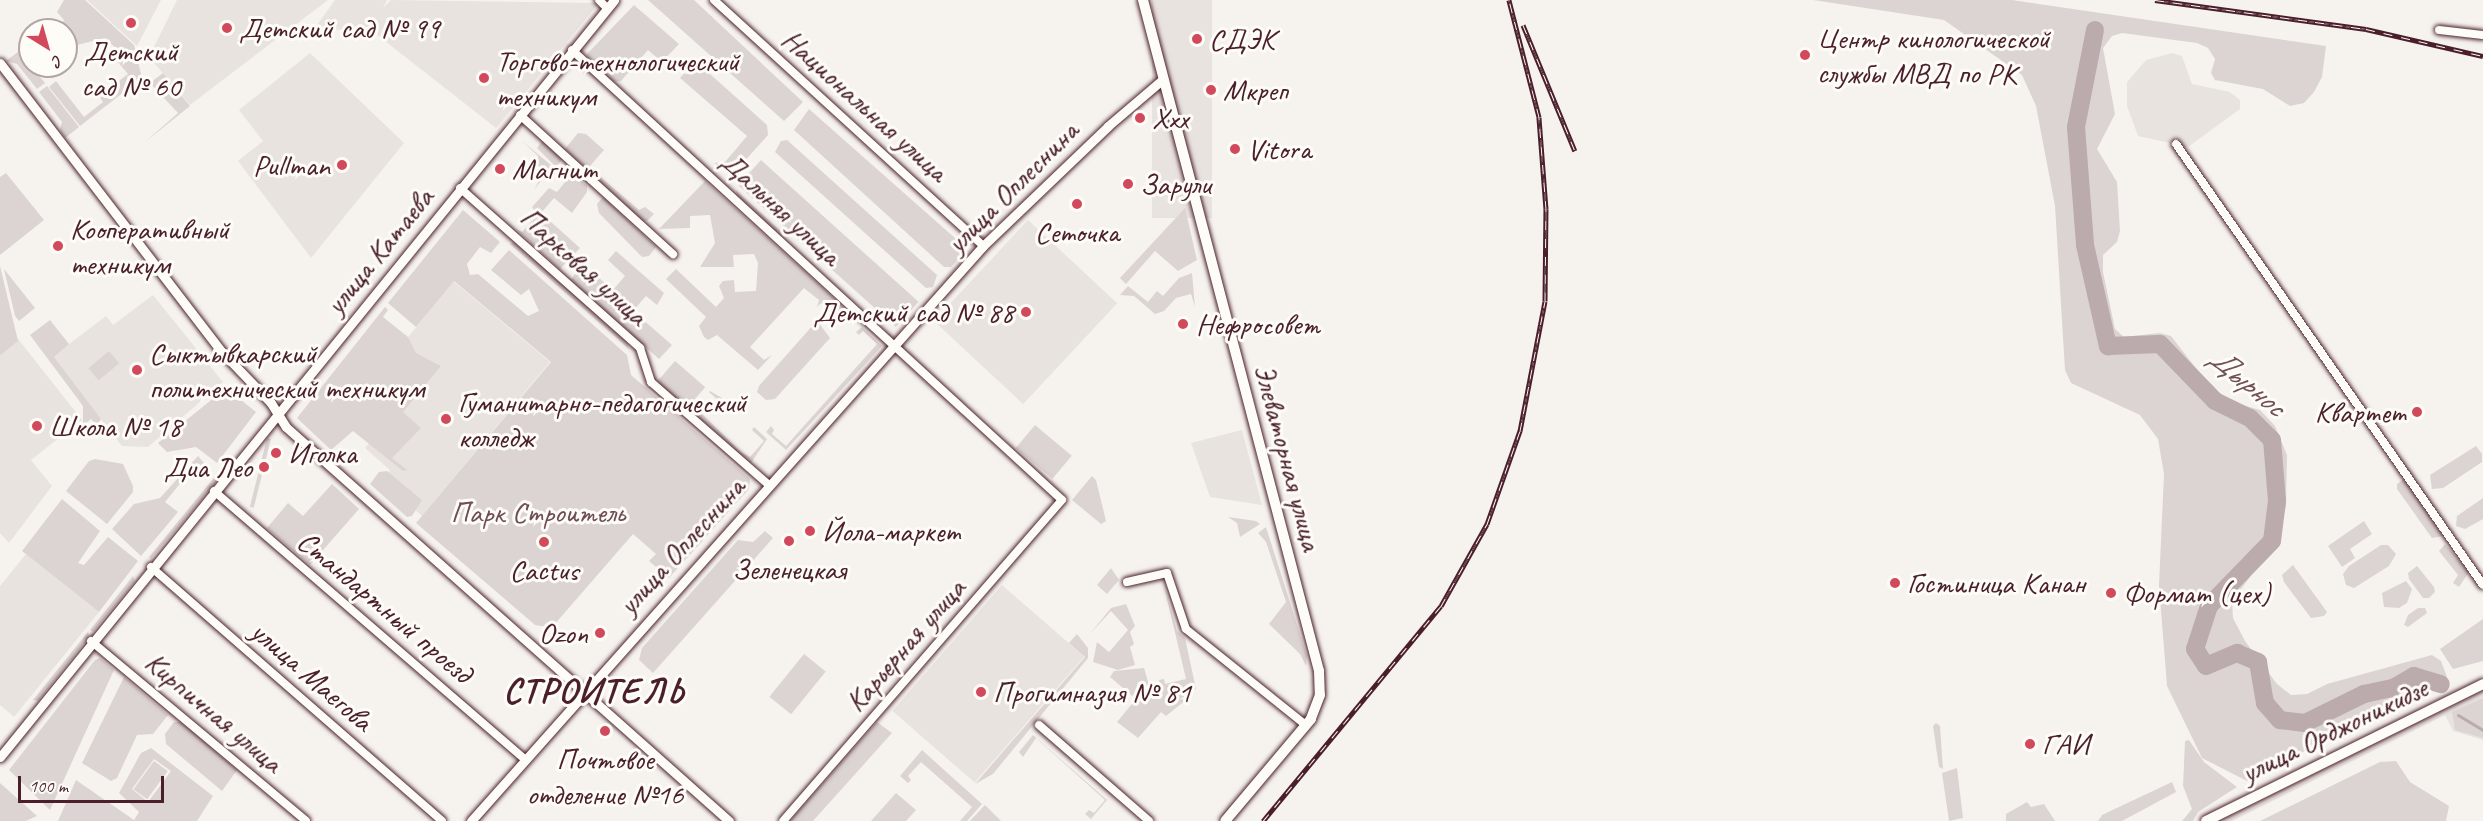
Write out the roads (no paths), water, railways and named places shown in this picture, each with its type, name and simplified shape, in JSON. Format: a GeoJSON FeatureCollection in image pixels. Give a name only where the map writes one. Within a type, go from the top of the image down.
{"type":"FeatureCollection","features":[{"type":"Feature","properties":{"kind":"main road","name":"Элеваторная улица"},"geometry":{"type":"LineString","coordinates":[[1143,0],[1318,661],[1319,698],[1306,725],[1225,821]]}},
{"type":"Feature","properties":{"kind":"main road","name":"улица Орджоникидзе"},"geometry":{"type":"LineString","coordinates":[[2206,821],[2483,684]]}},
{"type":"Feature","properties":{"kind":"street"},"geometry":{"type":"LineString","coordinates":[[599,0],[610,4]]}},
{"type":"Feature","properties":{"kind":"street","name":"Национальная улица"},"geometry":{"type":"LineString","coordinates":[[714,0],[983,246]]}},
{"type":"Feature","properties":{"kind":"street","name":"улица Катаева"},"geometry":{"type":"LineString","coordinates":[[0,757],[91,641],[610,4]]}},
{"type":"Feature","properties":{"kind":"street"},"geometry":{"type":"LineString","coordinates":[[2439,30],[2483,35]]}},
{"type":"Feature","properties":{"kind":"street","name":"Дальняя улица"},"geometry":{"type":"LineString","coordinates":[[572,50],[1062,500]]}},
{"type":"Feature","properties":{"kind":"street"},"geometry":{"type":"LineString","coordinates":[[0,63],[221,351],[278,414],[286,427],[729,821]]}},
{"type":"Feature","properties":{"kind":"street","name":"улица Оплеснина"},"geometry":{"type":"LineString","coordinates":[[471,821],[768,484],[983,246],[1100,134],[1164,79]]}},
{"type":"Feature","properties":{"kind":"street"},"geometry":{"type":"LineString","coordinates":[[520,116],[673,254]]}},
{"type":"Feature","properties":{"kind":"street"},"geometry":{"type":"LineString","coordinates":[[2176,144],[2483,585]]}},
{"type":"Feature","properties":{"kind":"street","name":"Парковая улица"},"geometry":{"type":"LineString","coordinates":[[460,188],[640,348],[651,382],[768,484]]}},
{"type":"Feature","properties":{"kind":"street","name":"Стандартный проезд"},"geometry":{"type":"LineString","coordinates":[[214,491],[525,759]]}},
{"type":"Feature","properties":{"kind":"street","name":"Карьерная улица"},"geometry":{"type":"LineString","coordinates":[[783,821],[1062,500]]}},
{"type":"Feature","properties":{"kind":"street","name":"улица Маегова"},"geometry":{"type":"LineString","coordinates":[[151,567],[442,821]]}},
{"type":"Feature","properties":{"kind":"street"},"geometry":{"type":"LineString","coordinates":[[1127,582],[1167,573],[1186,629],[1306,725]]}},
{"type":"Feature","properties":{"kind":"street","name":"Кирпичная улица"},"geometry":{"type":"LineString","coordinates":[[91,641],[306,821]]}},
{"type":"Feature","properties":{"kind":"street"},"geometry":{"type":"LineString","coordinates":[[1039,725],[1149,821]]}},
{"type":"Feature","properties":{"kind":"waterway","name":"Дырнос"},"geometry":{"type":"LineString","coordinates":[[2095,30],[2076,127],[2085,245],[2108,346],[2160,344],[2215,401],[2250,418],[2272,440],[2277,501],[2272,541],[2209,606],[2195,649],[2206,666],[2237,653],[2258,662],[2265,703],[2280,720],[2305,723],[2364,694],[2393,688],[2414,676],[2441,684]]}},
{"type":"Feature","properties":{"kind":"waterway","name":"Дырнос"},"geometry":{"type":"LineString","coordinates":[[2458,715],[2483,730]]}},
{"type":"Feature","properties":{"kind":"railway"},"geometry":{"type":"LineString","coordinates":[[1263,821],[1441,606],[1487,524],[1520,431],[1545,301],[1546,209],[1539,117],[1509,0]]}},
{"type":"Feature","properties":{"kind":"railway"},"geometry":{"type":"LineString","coordinates":[[2155,0],[2366,29],[2483,56]]}},
{"type":"Feature","properties":{"kind":"railway"},"geometry":{"type":"LineString","coordinates":[[1523,25],[1575,151]]}},
{"type":"Feature","properties":{"kind":"place","name":"Детский сад № 60"},"geometry":{"type":"Point","coordinates":[131,23]}},
{"type":"Feature","properties":{"kind":"place","name":"Детский сад № 99"},"geometry":{"type":"Point","coordinates":[227,28]}},
{"type":"Feature","properties":{"kind":"place","name":"СДЭК"},"geometry":{"type":"Point","coordinates":[1197,39]}},
{"type":"Feature","properties":{"kind":"place","name":"Центр кинологической службы МВД по РК"},"geometry":{"type":"Point","coordinates":[1805,55]}},
{"type":"Feature","properties":{"kind":"place","name":"Торгово-технологический техникум"},"geometry":{"type":"Point","coordinates":[484,78]}},
{"type":"Feature","properties":{"kind":"place","name":"Мкреп"},"geometry":{"type":"Point","coordinates":[1211,90]}},
{"type":"Feature","properties":{"kind":"place","name":"Xxx"},"geometry":{"type":"Point","coordinates":[1140,118]}},
{"type":"Feature","properties":{"kind":"place","name":"Vitora"},"geometry":{"type":"Point","coordinates":[1235,149]}},
{"type":"Feature","properties":{"kind":"place","name":"Pullman"},"geometry":{"type":"Point","coordinates":[342,165]}},
{"type":"Feature","properties":{"kind":"place","name":"Магнит"},"geometry":{"type":"Point","coordinates":[500,169]}},
{"type":"Feature","properties":{"kind":"place","name":"Зарули"},"geometry":{"type":"Point","coordinates":[1128,184]}},
{"type":"Feature","properties":{"kind":"place","name":"Сеточка"},"geometry":{"type":"Point","coordinates":[1077,204]}},
{"type":"Feature","properties":{"kind":"place","name":"Кооперативный техникум"},"geometry":{"type":"Point","coordinates":[58,246]}},
{"type":"Feature","properties":{"kind":"place","name":"Детский сад № 88"},"geometry":{"type":"Point","coordinates":[1026,312]}},
{"type":"Feature","properties":{"kind":"place","name":"Нефросовет"},"geometry":{"type":"Point","coordinates":[1183,324]}},
{"type":"Feature","properties":{"kind":"place","name":"Сыктывкарский политехнический техникум"},"geometry":{"type":"Point","coordinates":[137,370]}},
{"type":"Feature","properties":{"kind":"place","name":"Квартет"},"geometry":{"type":"Point","coordinates":[2417,412]}},
{"type":"Feature","properties":{"kind":"place","name":"Гуманитарно-педагогический колледж"},"geometry":{"type":"Point","coordinates":[446,419]}},
{"type":"Feature","properties":{"kind":"place","name":"Школа № 18"},"geometry":{"type":"Point","coordinates":[37,426]}},
{"type":"Feature","properties":{"kind":"place","name":"Иголка"},"geometry":{"type":"Point","coordinates":[276,453]}},
{"type":"Feature","properties":{"kind":"place","name":"Диа Лео"},"geometry":{"type":"Point","coordinates":[264,467]}},
{"type":"Feature","properties":{"kind":"place","name":"Йола-маркет"},"geometry":{"type":"Point","coordinates":[810,531]}},
{"type":"Feature","properties":{"kind":"place","name":"Зеленецкая"},"geometry":{"type":"Point","coordinates":[789,541]}},
{"type":"Feature","properties":{"kind":"place","name":"Cactus"},"geometry":{"type":"Point","coordinates":[544,542]}},
{"type":"Feature","properties":{"kind":"place","name":"Гостиница Канан"},"geometry":{"type":"Point","coordinates":[1895,583]}},
{"type":"Feature","properties":{"kind":"place","name":"Формат (цех)"},"geometry":{"type":"Point","coordinates":[2111,593]}},
{"type":"Feature","properties":{"kind":"place","name":"Ozon"},"geometry":{"type":"Point","coordinates":[600,633]}},
{"type":"Feature","properties":{"kind":"place","name":"Прогимназия № 81"},"geometry":{"type":"Point","coordinates":[981,692]}},
{"type":"Feature","properties":{"kind":"place","name":"Почтовое отделение №16"},"geometry":{"type":"Point","coordinates":[605,731]}},
{"type":"Feature","properties":{"kind":"place","name":"ГАИ"},"geometry":{"type":"Point","coordinates":[2030,744]}},
{"type":"Feature","properties":{"kind":"district","name":"СТРОИТЕЛЬ"},"geometry":{"type":"Point","coordinates":[594,691]}},
{"type":"Feature","properties":{"kind":"park label","name":"Парк Строитель"},"geometry":{"type":"Point","coordinates":[538,512]}}]}
